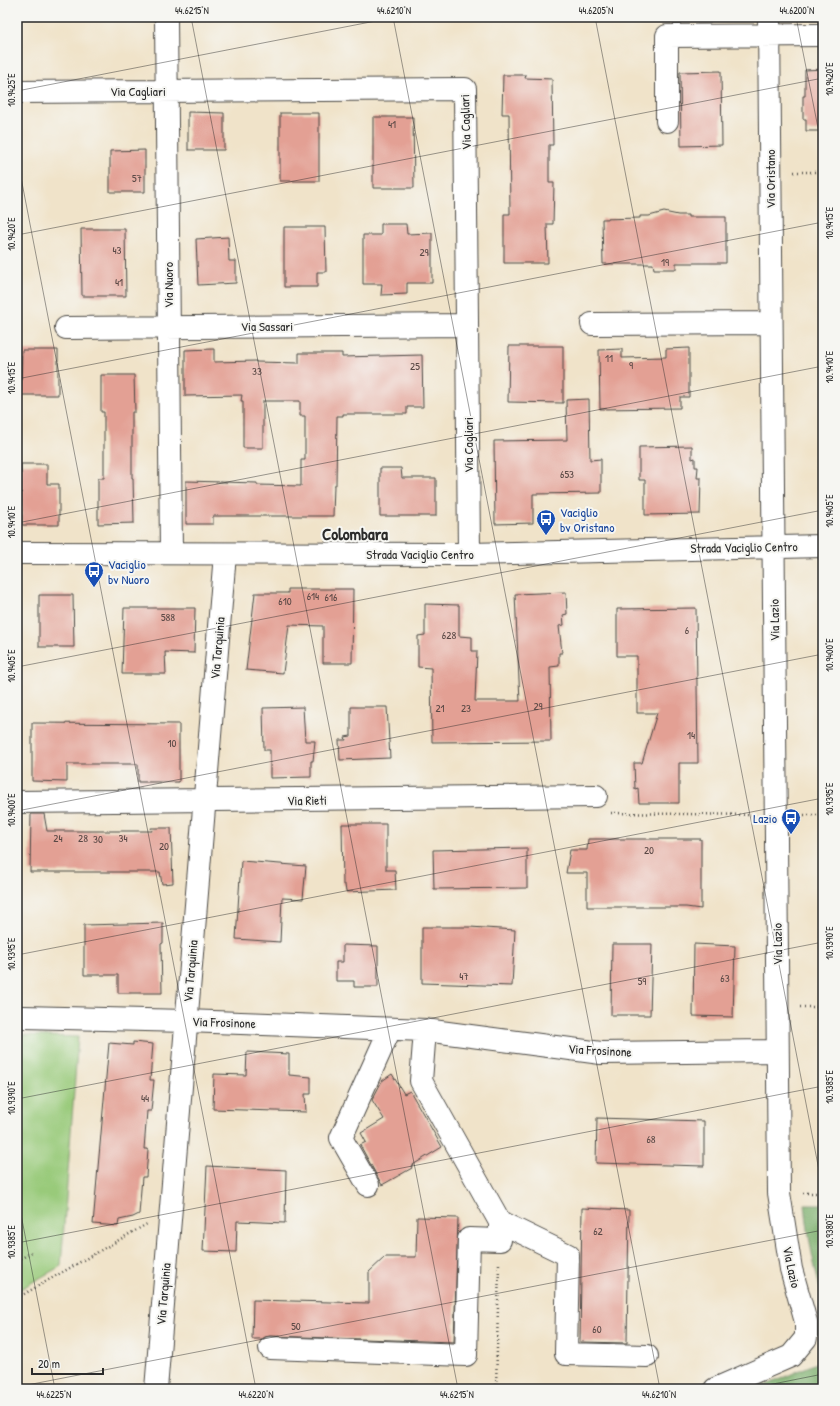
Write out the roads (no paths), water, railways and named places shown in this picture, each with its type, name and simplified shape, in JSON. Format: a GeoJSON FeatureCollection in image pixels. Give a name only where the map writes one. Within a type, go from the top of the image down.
{"type":"FeatureCollection","features":[{"type":"Feature","properties":{"kind":"street","name":"Via Nuoro"},"geometry":{"type":"LineString","coordinates":[[166,17],[171,554]]}},
{"type":"Feature","properties":{"kind":"street"},"geometry":{"type":"LineString","coordinates":[[667,121],[667,36],[769,26],[823,35]]}},
{"type":"Feature","properties":{"kind":"street","name":"Via Oristano"},"geometry":{"type":"LineString","coordinates":[[769,26],[773,547]]}},
{"type":"Feature","properties":{"kind":"street","name":"Via Cagliari"},"geometry":{"type":"LineString","coordinates":[[17,92],[465,89],[469,554]]}},
{"type":"Feature","properties":{"kind":"street"},"geometry":{"type":"LineString","coordinates":[[592,324],[771,323]]}},
{"type":"Feature","properties":{"kind":"street","name":"Via Sassari"},"geometry":{"type":"LineString","coordinates":[[66,328],[467,325]]}},
{"type":"Feature","properties":{"kind":"street","name":"Strada Vaciglio Centro"},"geometry":{"type":"LineString","coordinates":[[17,553],[469,554],[823,546]]}},
{"type":"Feature","properties":{"kind":"street","name":"Via Lazio"},"geometry":{"type":"LineString","coordinates":[[715,1389],[791,1356],[806,1338],[806,1322],[791,1269],[779,1194],[773,547]]}},
{"type":"Feature","properties":{"kind":"street","name":"Via Tarquinia"},"geometry":{"type":"LineString","coordinates":[[156,1389],[225,554]]}},
{"type":"Feature","properties":{"kind":"street","name":"Via Rieti"},"geometry":{"type":"LineString","coordinates":[[17,802],[596,796]]}},
{"type":"Feature","properties":{"kind":"street","name":"Via Frosinone"},"geometry":{"type":"LineString","coordinates":[[23,1018],[186,1021],[425,1030],[600,1053],[777,1051]]}},
{"type":"Feature","properties":{"kind":"street"},"geometry":{"type":"LineString","coordinates":[[368,1185],[341,1138],[390,1029]]}},
{"type":"Feature","properties":{"kind":"street"},"geometry":{"type":"LineString","coordinates":[[425,1030],[421,1081],[500,1231]]}},
{"type":"Feature","properties":{"kind":"street"},"geometry":{"type":"LineString","coordinates":[[270,1348],[466,1355],[469,1239],[500,1231],[568,1255],[566,1354],[647,1356]]}},
{"type":"Feature","properties":{"kind":"place","name":"Vaciglio bv Oristano"},"geometry":{"type":"Point","coordinates":[546,536]}},
{"type":"Feature","properties":{"kind":"place","name":"Vaciglio bv Nuoro"},"geometry":{"type":"Point","coordinates":[94,588]}},
{"type":"Feature","properties":{"kind":"place","name":"Lazio"},"geometry":{"type":"Point","coordinates":[791,835]}},
{"type":"Feature","properties":{"kind":"district","name":"Colombara"},"geometry":{"type":"Point","coordinates":[355,533]}}]}
